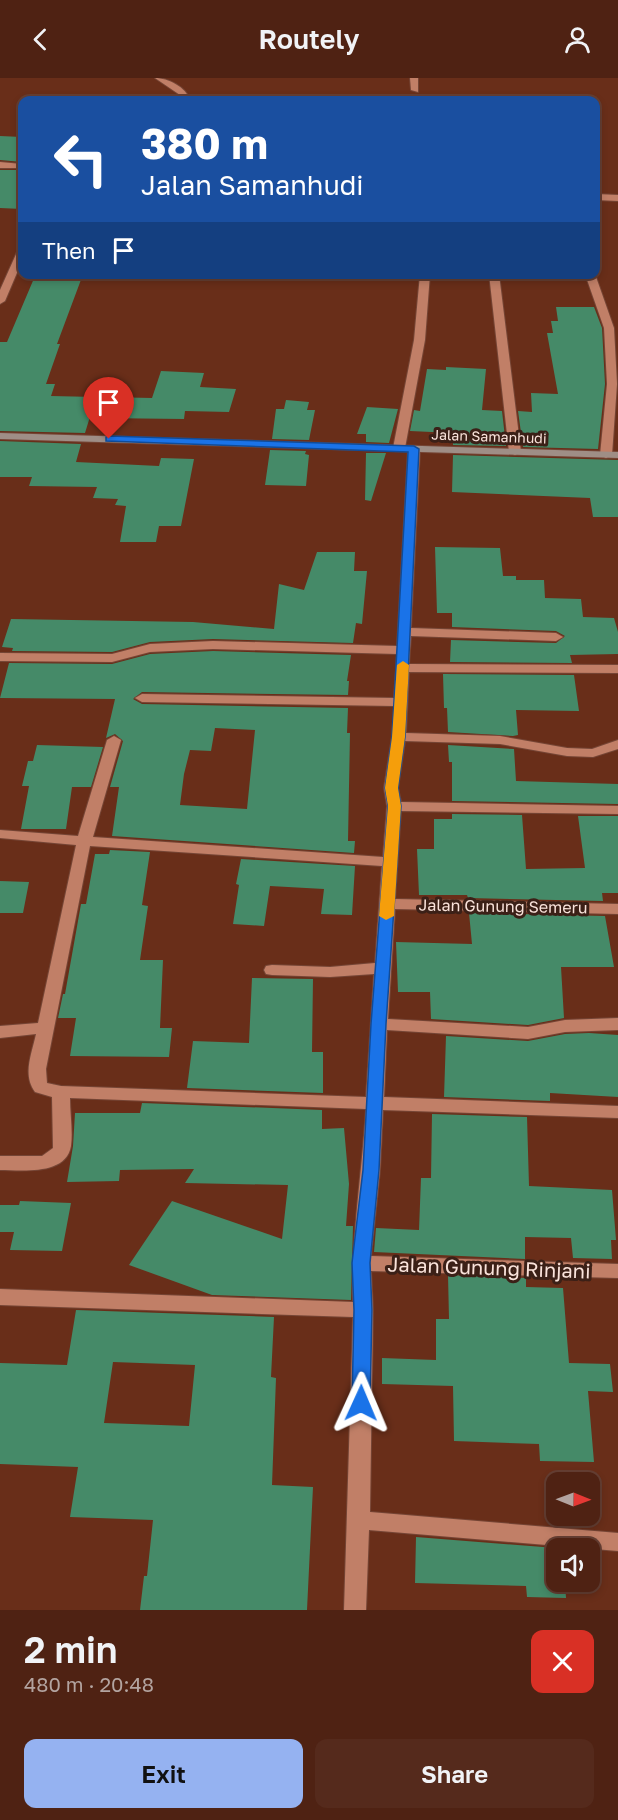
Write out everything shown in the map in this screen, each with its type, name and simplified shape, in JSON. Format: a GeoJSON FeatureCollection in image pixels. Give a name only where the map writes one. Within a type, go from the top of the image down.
{"type":"FeatureCollection","features":[{"type":"Feature","properties":{"kind":"street"},"geometry":{"type":"LineString","coordinates":[[159,78],[185,96]]}},
{"type":"Feature","properties":{"kind":"street"},"geometry":{"type":"LineString","coordinates":[[414,78],[415,90]]}},
{"type":"Feature","properties":{"kind":"street"},"geometry":{"type":"LineString","coordinates":[[0,165],[18,166]]}},
{"type":"Feature","properties":{"kind":"street"},"geometry":{"type":"LineString","coordinates":[[600,197],[618,198]]}},
{"type":"Feature","properties":{"kind":"street"},"geometry":{"type":"LineString","coordinates":[[0,302],[18,261]]}},
{"type":"Feature","properties":{"kind":"street"},"geometry":{"type":"LineString","coordinates":[[354,1610],[359,1520],[363,1310],[361,1263],[371,1170],[394,806],[391,788],[399,737],[405,632],[408,527],[406,449],[424,324],[425,279]]}},
{"type":"Feature","properties":{"kind":"street"},"geometry":{"type":"LineString","coordinates":[[495,279],[515,452]]}},
{"type":"Feature","properties":{"kind":"street"},"geometry":{"type":"LineString","coordinates":[[592,279],[609,328],[612,384],[606,455]]}},
{"type":"Feature","properties":{"kind":"street","name":"Jalan Samanhudi"},"geometry":{"type":"LineString","coordinates":[[0,436],[618,455]]}},
{"type":"Feature","properties":{"kind":"street"},"geometry":{"type":"LineString","coordinates":[[405,632],[556,637]]}},
{"type":"Feature","properties":{"kind":"street"},"geometry":{"type":"LineString","coordinates":[[0,657],[112,658],[150,648],[213,645],[403,650]]}},
{"type":"Feature","properties":{"kind":"street"},"geometry":{"type":"LineString","coordinates":[[403,668],[618,669]]}},
{"type":"Feature","properties":{"kind":"street"},"geometry":{"type":"LineString","coordinates":[[142,698],[400,702]]}},
{"type":"Feature","properties":{"kind":"street"},"geometry":{"type":"LineString","coordinates":[[399,737],[500,740],[567,752],[593,753],[618,744]]}},
{"type":"Feature","properties":{"kind":"street"},"geometry":{"type":"LineString","coordinates":[[114,740],[84,841],[45,1028],[36,1078],[40,1087],[45,1091],[618,1112]]}},
{"type":"Feature","properties":{"kind":"street"},"geometry":{"type":"LineString","coordinates":[[394,806],[618,810]]}},
{"type":"Feature","properties":{"kind":"street"},"geometry":{"type":"LineString","coordinates":[[0,834],[390,862]]}},
{"type":"Feature","properties":{"kind":"street","name":"Jalan Gunung Semeru"},"geometry":{"type":"LineString","coordinates":[[387,904],[618,909]]}},
{"type":"Feature","properties":{"kind":"street"},"geometry":{"type":"LineString","coordinates":[[272,970],[330,972],[383,968]]}},
{"type":"Feature","properties":{"kind":"street"},"geometry":{"type":"LineString","coordinates":[[379,1024],[528,1033],[565,1026],[618,1024]]}},
{"type":"Feature","properties":{"kind":"street"},"geometry":{"type":"LineString","coordinates":[[0,1032],[45,1028]]}},
{"type":"Feature","properties":{"kind":"street"},"geometry":{"type":"LineString","coordinates":[[0,1163],[51,1161],[59,1155],[62,1148],[60,1092]]}},
{"type":"Feature","properties":{"kind":"street","name":"Jalan Gunung Rinjani"},"geometry":{"type":"LineString","coordinates":[[361,1263],[618,1271]]}},
{"type":"Feature","properties":{"kind":"street"},"geometry":{"type":"LineString","coordinates":[[0,1297],[363,1310]]}},
{"type":"Feature","properties":{"kind":"street"},"geometry":{"type":"LineString","coordinates":[[359,1520],[618,1542]]}},
{"type":"Feature","properties":{"kind":"building"},"geometry":{"type":"Polygon","coordinates":[[[0,136],[18,137],[18,162],[0,160],[0,136]]]}},
{"type":"Feature","properties":{"kind":"building"},"geometry":{"type":"Polygon","coordinates":[[[0,170],[18,170],[18,209],[0,208],[0,170]]]}},
{"type":"Feature","properties":{"kind":"building"},"geometry":{"type":"Polygon","coordinates":[[[34,279],[81,279],[57,344],[60,344],[46,384],[55,384],[51,396],[96,397],[85,433],[0,431],[0,342],[7,342],[34,279]]]}},
{"type":"Feature","properties":{"kind":"building"},"geometry":{"type":"Polygon","coordinates":[[[556,307],[594,307],[602,328],[605,384],[598,449],[523,447],[518,411],[532,412],[531,393],[558,394],[547,333],[553,333],[551,321],[558,321],[556,307]]]}},
{"type":"Feature","properties":{"kind":"building"},"geometry":{"type":"Polygon","coordinates":[[[446,367],[486,369],[482,410],[502,411],[506,446],[453,445],[453,433],[410,431],[414,410],[420,411],[427,369],[446,370],[446,367]]]}},
{"type":"Feature","properties":{"kind":"building"},"geometry":{"type":"Polygon","coordinates":[[[161,371],[204,373],[200,387],[236,389],[229,412],[185,411],[184,419],[99,418],[106,397],[152,398],[161,371]]]}},
{"type":"Feature","properties":{"kind":"building"},"geometry":{"type":"Polygon","coordinates":[[[286,400],[309,402],[307,410],[315,410],[309,440],[272,439],[276,409],[284,409],[286,400]]]}},
{"type":"Feature","properties":{"kind":"building"},"geometry":{"type":"Polygon","coordinates":[[[367,407],[398,409],[389,443],[366,442],[366,434],[357,434],[367,407]]]}},
{"type":"Feature","properties":{"kind":"building"},"geometry":{"type":"Polygon","coordinates":[[[0,441],[81,444],[76,462],[159,466],[161,458],[194,459],[181,526],[159,526],[156,542],[120,542],[126,506],[115,505],[118,499],[93,498],[97,487],[29,486],[32,477],[0,477],[0,441]]]}},
{"type":"Feature","properties":{"kind":"building"},"geometry":{"type":"Polygon","coordinates":[[[270,450],[306,451],[305,454],[309,455],[306,486],[265,485],[270,450]]]}},
{"type":"Feature","properties":{"kind":"building"},"geometry":{"type":"Polygon","coordinates":[[[366,453],[386,453],[371,501],[365,500],[366,453]]]}},
{"type":"Feature","properties":{"kind":"building"},"geometry":{"type":"Polygon","coordinates":[[[453,455],[618,460],[618,517],[593,517],[590,498],[452,492],[453,455]]]}},
{"type":"Feature","properties":{"kind":"building"},"geometry":{"type":"Polygon","coordinates":[[[435,547],[500,548],[503,576],[516,576],[516,580],[544,580],[545,598],[581,599],[583,617],[614,618],[618,632],[618,654],[570,655],[572,663],[450,662],[451,640],[556,643],[565,636],[556,631],[452,627],[452,613],[437,613],[435,547]]]}},
{"type":"Feature","properties":{"kind":"building"},"geometry":{"type":"Polygon","coordinates":[[[317,552],[355,552],[354,571],[367,571],[362,624],[356,623],[353,643],[213,639],[150,642],[112,652],[12,651],[13,648],[2,647],[11,619],[193,622],[274,629],[279,584],[304,590],[317,552]]]}},
{"type":"Feature","properties":{"kind":"building"},"geometry":{"type":"Polygon","coordinates":[[[213,651],[351,655],[347,681],[349,681],[348,695],[142,692],[133,699],[142,704],[348,708],[347,733],[350,733],[348,841],[355,841],[354,853],[112,836],[119,787],[110,787],[123,741],[115,734],[106,738],[115,699],[0,698],[9,663],[112,664],[150,654],[213,651]],[[215,728],[211,751],[190,750],[180,805],[247,809],[255,730],[215,728]]]}},
{"type":"Feature","properties":{"kind":"building"},"geometry":{"type":"Polygon","coordinates":[[[443,674],[574,675],[579,711],[516,710],[518,735],[513,736],[448,732],[447,708],[444,708],[443,674]]]}},
{"type":"Feature","properties":{"kind":"building"},"geometry":{"type":"Polygon","coordinates":[[[37,745],[103,747],[91,787],[72,787],[66,829],[21,829],[29,786],[22,786],[28,761],[33,761],[37,745]]]}},
{"type":"Feature","properties":{"kind":"building"},"geometry":{"type":"Polygon","coordinates":[[[448,745],[514,749],[516,781],[618,784],[618,804],[452,801],[452,762],[449,762],[448,745]]]}},
{"type":"Feature","properties":{"kind":"building"},"geometry":{"type":"Polygon","coordinates":[[[452,814],[522,815],[526,869],[585,868],[578,816],[618,816],[618,893],[602,893],[603,901],[419,895],[417,849],[434,849],[434,819],[452,819],[452,814]]]}},
{"type":"Feature","properties":{"kind":"building"},"geometry":{"type":"Polygon","coordinates":[[[110,850],[150,852],[142,905],[148,906],[140,960],[163,960],[160,1028],[172,1028],[169,1057],[70,1056],[76,1018],[58,1018],[63,994],[65,994],[81,904],[86,904],[95,854],[109,854],[110,850]]]}},
{"type":"Feature","properties":{"kind":"building"},"geometry":{"type":"Polygon","coordinates":[[[241,859],[355,866],[352,915],[321,914],[324,889],[270,886],[264,926],[233,924],[239,885],[236,884],[241,859]]]}},
{"type":"Feature","properties":{"kind":"building"},"geometry":{"type":"Polygon","coordinates":[[[0,881],[29,882],[23,913],[0,913],[0,881]]]}},
{"type":"Feature","properties":{"kind":"building"},"geometry":{"type":"Polygon","coordinates":[[[469,913],[605,916],[614,967],[561,967],[564,1018],[528,1025],[431,1019],[430,992],[398,992],[396,942],[472,944],[469,913]]]}},
{"type":"Feature","properties":{"kind":"building"},"geometry":{"type":"Polygon","coordinates":[[[252,978],[313,979],[312,1052],[323,1052],[323,1093],[187,1088],[193,1041],[249,1043],[252,978]]]}},
{"type":"Feature","properties":{"kind":"building"},"geometry":{"type":"Polygon","coordinates":[[[565,1034],[618,1035],[618,1097],[550,1093],[550,1101],[444,1097],[446,1036],[528,1041],[565,1034]]]}},
{"type":"Feature","properties":{"kind":"building"},"geometry":{"type":"Polygon","coordinates":[[[142,1103],[322,1110],[322,1129],[344,1128],[349,1184],[346,1226],[353,1226],[351,1300],[212,1295],[129,1265],[172,1201],[282,1239],[288,1185],[185,1183],[194,1169],[120,1170],[119,1181],[67,1182],[73,1146],[75,1113],[140,1113],[142,1103]]]}},
{"type":"Feature","properties":{"kind":"building"},"geometry":{"type":"Polygon","coordinates":[[[432,1114],[527,1117],[529,1186],[612,1190],[616,1240],[611,1240],[612,1259],[573,1258],[571,1238],[525,1237],[525,1259],[374,1252],[376,1228],[419,1230],[421,1178],[431,1178],[432,1114]]]}},
{"type":"Feature","properties":{"kind":"building"},"geometry":{"type":"Polygon","coordinates":[[[20,1201],[71,1203],[62,1251],[10,1250],[14,1232],[0,1232],[0,1205],[19,1205],[20,1201]]]}},
{"type":"Feature","properties":{"kind":"building"},"geometry":{"type":"Polygon","coordinates":[[[448,1275],[526,1278],[526,1287],[563,1288],[569,1363],[610,1364],[613,1392],[588,1391],[594,1462],[540,1461],[539,1444],[454,1441],[453,1386],[382,1384],[382,1358],[436,1360],[436,1319],[449,1319],[448,1275]]]}},
{"type":"Feature","properties":{"kind":"building"},"geometry":{"type":"Polygon","coordinates":[[[76,1310],[274,1317],[271,1377],[276,1378],[272,1485],[313,1487],[307,1610],[140,1610],[144,1576],[147,1576],[153,1520],[70,1517],[78,1467],[0,1464],[0,1363],[67,1365],[76,1310]],[[113,1362],[104,1423],[189,1426],[195,1365],[113,1362]]]}},
{"type":"Feature","properties":{"kind":"building"},"geometry":{"type":"Polygon","coordinates":[[[416,1537],[546,1547],[546,1592],[566,1592],[566,1598],[527,1597],[526,1586],[415,1583],[416,1537]]]}},
{"type":"Feature","properties":{"kind":"slow traffic"},"geometry":{"type":"LineString","coordinates":[[386,916],[394,806],[391,788],[399,737],[403,665]]}},
{"type":"Feature","properties":{"kind":"route"},"geometry":{"type":"LineString","coordinates":[[109,439],[414,449],[408,527],[399,737],[391,788],[394,806],[371,1170],[361,1263],[363,1310],[361,1403]]}}]}
